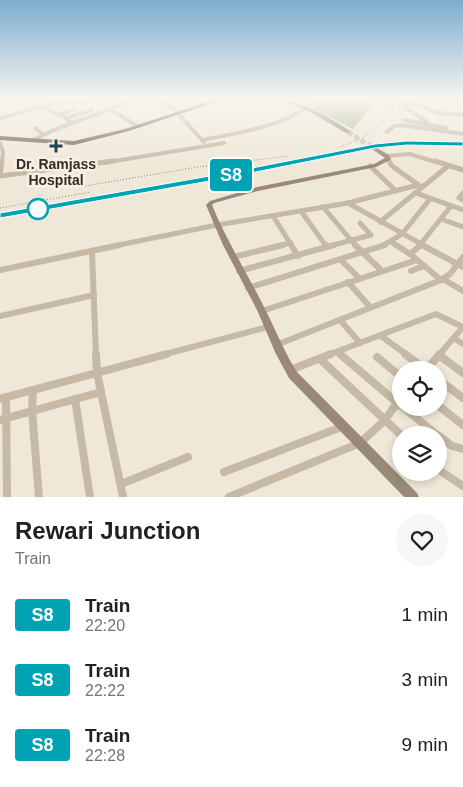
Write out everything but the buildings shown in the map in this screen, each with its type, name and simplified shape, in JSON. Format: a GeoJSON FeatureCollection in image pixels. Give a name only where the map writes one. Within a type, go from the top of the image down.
{"type":"FeatureCollection","features":[{"type":"Feature","properties":{"kind":"main road"},"geometry":{"type":"LineString","coordinates":[[0,138],[74,143],[151,121]]}},
{"type":"Feature","properties":{"kind":"street"},"geometry":{"type":"LineString","coordinates":[[34,140],[43,134],[78,121]]}},
{"type":"Feature","properties":{"kind":"street"},"geometry":{"type":"LineString","coordinates":[[129,121],[137,126]]}},
{"type":"Feature","properties":{"kind":"street"},"geometry":{"type":"LineString","coordinates":[[185,121],[207,146]]}},
{"type":"Feature","properties":{"kind":"street"},"geometry":{"type":"LineString","coordinates":[[202,140],[265,128],[279,121]]}},
{"type":"Feature","properties":{"kind":"street"},"geometry":{"type":"LineString","coordinates":[[330,121],[348,132]]}},
{"type":"Feature","properties":{"kind":"street"},"geometry":{"type":"LineString","coordinates":[[402,126],[404,121]]}},
{"type":"Feature","properties":{"kind":"street"},"geometry":{"type":"LineString","coordinates":[[411,121],[463,130]]}},
{"type":"Feature","properties":{"kind":"street"},"geometry":{"type":"LineString","coordinates":[[387,132],[394,126],[402,126],[463,134]]}},
{"type":"Feature","properties":{"kind":"street"},"geometry":{"type":"LineString","coordinates":[[34,128],[43,134]]}},
{"type":"Feature","properties":{"kind":"street"},"geometry":{"type":"LineString","coordinates":[[0,143],[3,152],[0,175],[116,161],[224,142]]}},
{"type":"Feature","properties":{"kind":"street"},"geometry":{"type":"LineString","coordinates":[[377,150],[388,158],[392,166],[424,189]]}},
{"type":"Feature","properties":{"kind":"street"},"geometry":{"type":"LineString","coordinates":[[413,497],[290,370],[276,345],[262,310],[239,271],[209,205],[212,202],[257,189],[370,166],[388,158],[408,153],[463,170]]}},
{"type":"Feature","properties":{"kind":"street"},"geometry":{"type":"LineString","coordinates":[[370,166],[396,191]]}},
{"type":"Feature","properties":{"kind":"street"},"geometry":{"type":"LineString","coordinates":[[380,222],[416,193],[424,189],[448,166]]}},
{"type":"Feature","properties":{"kind":"street"},"geometry":{"type":"LineString","coordinates":[[0,270],[217,225],[348,202],[418,185]]}},
{"type":"Feature","properties":{"kind":"street"},"geometry":{"type":"LineString","coordinates":[[463,192],[459,198],[463,200]]}},
{"type":"Feature","properties":{"kind":"street"},"geometry":{"type":"LineString","coordinates":[[416,193],[463,210]]}},
{"type":"Feature","properties":{"kind":"street"},"geometry":{"type":"LineString","coordinates":[[248,288],[363,253],[392,242],[402,234],[430,199]]}},
{"type":"Feature","properties":{"kind":"street"},"geometry":{"type":"LineString","coordinates":[[348,202],[380,222],[461,265]]}},
{"type":"Feature","properties":{"kind":"street"},"geometry":{"type":"LineString","coordinates":[[410,254],[422,244],[451,206]]}},
{"type":"Feature","properties":{"kind":"street"},"geometry":{"type":"LineString","coordinates":[[323,207],[351,241],[382,271]]}},
{"type":"Feature","properties":{"kind":"street"},"geometry":{"type":"LineString","coordinates":[[301,211],[327,248]]}},
{"type":"Feature","properties":{"kind":"street"},"geometry":{"type":"LineString","coordinates":[[273,216],[298,256]]}},
{"type":"Feature","properties":{"kind":"street"},"geometry":{"type":"LineString","coordinates":[[441,219],[463,227]]}},
{"type":"Feature","properties":{"kind":"street"},"geometry":{"type":"LineString","coordinates":[[239,271],[372,234],[360,223]]}},
{"type":"Feature","properties":{"kind":"street"},"geometry":{"type":"LineString","coordinates":[[392,242],[442,280],[463,291]]}},
{"type":"Feature","properties":{"kind":"street"},"geometry":{"type":"LineString","coordinates":[[233,257],[291,243]]}},
{"type":"Feature","properties":{"kind":"street"},"geometry":{"type":"LineString","coordinates":[[92,252],[97,373],[123,497]]}},
{"type":"Feature","properties":{"kind":"street"},"geometry":{"type":"LineString","coordinates":[[276,345],[442,280],[461,265],[463,257]]}},
{"type":"Feature","properties":{"kind":"street"},"geometry":{"type":"LineString","coordinates":[[341,260],[358,278]]}},
{"type":"Feature","properties":{"kind":"street"},"geometry":{"type":"LineString","coordinates":[[262,310],[417,260]]}},
{"type":"Feature","properties":{"kind":"street"},"geometry":{"type":"LineString","coordinates":[[411,271],[424,266]]}},
{"type":"Feature","properties":{"kind":"street"},"geometry":{"type":"LineString","coordinates":[[348,282],[370,307]]}},
{"type":"Feature","properties":{"kind":"street"},"geometry":{"type":"LineString","coordinates":[[0,316],[94,295]]}},
{"type":"Feature","properties":{"kind":"street"},"geometry":{"type":"LineString","coordinates":[[290,370],[436,314],[463,327],[434,361]]}},
{"type":"Feature","properties":{"kind":"street"},"geometry":{"type":"LineString","coordinates":[[340,320],[360,343]]}},
{"type":"Feature","properties":{"kind":"street"},"geometry":{"type":"LineString","coordinates":[[7,497],[2,419],[3,398],[268,327]]}},
{"type":"Feature","properties":{"kind":"street"},"geometry":{"type":"LineString","coordinates":[[381,336],[414,361]]}},
{"type":"Feature","properties":{"kind":"street"},"geometry":{"type":"LineString","coordinates":[[454,338],[463,344]]}},
{"type":"Feature","properties":{"kind":"street"},"geometry":{"type":"LineString","coordinates":[[337,352],[392,396]]}},
{"type":"Feature","properties":{"kind":"street"},"geometry":{"type":"LineString","coordinates":[[439,355],[463,373]]}},
{"type":"Feature","properties":{"kind":"street"},"geometry":{"type":"LineString","coordinates":[[377,357],[392,369]]}},
{"type":"Feature","properties":{"kind":"street"},"geometry":{"type":"LineString","coordinates":[[320,359],[392,427]]}},
{"type":"Feature","properties":{"kind":"street"},"geometry":{"type":"LineString","coordinates":[[447,386],[463,398]]}},
{"type":"Feature","properties":{"kind":"street"},"geometry":{"type":"LineString","coordinates":[[33,390],[32,411],[39,497]]}},
{"type":"Feature","properties":{"kind":"street"},"geometry":{"type":"LineString","coordinates":[[2,419],[101,392]]}},
{"type":"Feature","properties":{"kind":"street"},"geometry":{"type":"LineString","coordinates":[[75,399],[90,497]]}},
{"type":"Feature","properties":{"kind":"street"},"geometry":{"type":"LineString","coordinates":[[447,412],[463,425]]}},
{"type":"Feature","properties":{"kind":"street"},"geometry":{"type":"LineString","coordinates":[[228,497],[360,443],[392,413]]}},
{"type":"Feature","properties":{"kind":"street"},"geometry":{"type":"LineString","coordinates":[[416,416],[427,426]]}},
{"type":"Feature","properties":{"kind":"street"},"geometry":{"type":"LineString","coordinates":[[224,472],[344,426]]}},
{"type":"Feature","properties":{"kind":"street"},"geometry":{"type":"LineString","coordinates":[[447,442],[463,449]]}},
{"type":"Feature","properties":{"kind":"street"},"geometry":{"type":"LineString","coordinates":[[121,484],[188,457]]}},
{"type":"Feature","properties":{"kind":"street"},"geometry":{"type":"LineString","coordinates":[[447,475],[463,486]]}},
{"type":"Feature","properties":{"kind":"green space"},"geometry":{"type":"Polygon","coordinates":[[[338,121],[359,121],[353,129],[338,121]]]}},
{"type":"Feature","properties":{"kind":"tunnel"},"geometry":{"type":"LineString","coordinates":[[348,132],[377,150]]}},
{"type":"Feature","properties":{"kind":"railway"},"geometry":{"type":"LineString","coordinates":[[340,147],[368,135],[383,121]]}},
{"type":"Feature","properties":{"kind":"railway"},"geometry":{"type":"LineString","coordinates":[[0,216],[206,180],[348,152],[405,145],[463,144]]}},
{"type":"Feature","properties":{"kind":"railway"},"geometry":{"type":"LineString","coordinates":[[79,187],[198,167],[289,156]]}},
{"type":"Feature","properties":{"kind":"railway"},"geometry":{"type":"LineString","coordinates":[[0,208],[91,192]]}},
{"type":"Feature","properties":{"kind":"train","name":"S8"},"geometry":{"type":"LineString","coordinates":[[0,216],[221,177],[375,146],[438,142],[463,144]]}},
{"type":"Feature","properties":{"kind":"place","name":"Dr. Ramjass Hospital"},"geometry":{"type":"Point","coordinates":[56,146]}}]}
